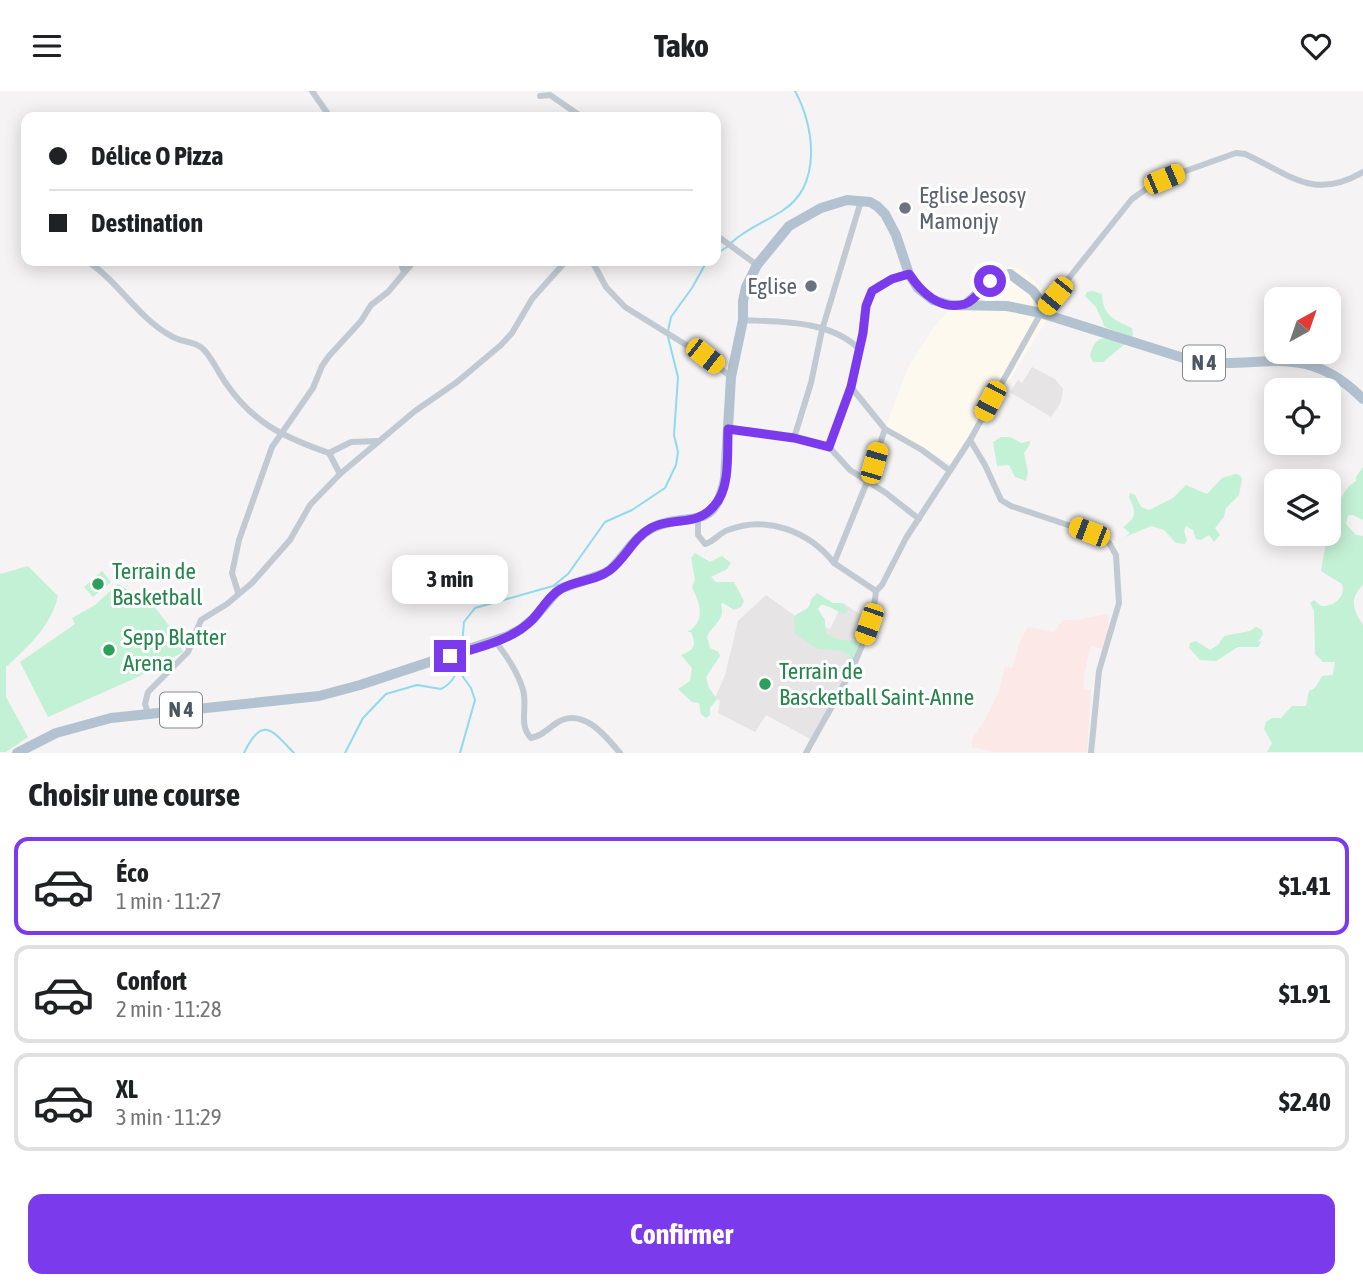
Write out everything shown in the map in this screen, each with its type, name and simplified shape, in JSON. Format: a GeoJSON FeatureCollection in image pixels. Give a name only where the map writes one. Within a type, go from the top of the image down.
{"type":"FeatureCollection","features":[{"type":"Feature","properties":{"kind":"main road"},"geometry":{"type":"LineString","coordinates":[[698,519],[716,504],[722,494],[731,377],[743,320],[746,287],[757,265],[796,221],[821,208],[847,200],[861,200]]}},
{"type":"Feature","properties":{"kind":"main road","name":"N 4"},"geometry":{"type":"LineString","coordinates":[[861,200],[877,206],[885,214],[896,235],[909,274],[918,288],[942,304],[1007,306],[1041,313],[1190,360],[1213,364],[1273,360],[1314,365],[1338,379],[1363,399]]}},
{"type":"Feature","properties":{"kind":"main road"},"geometry":{"type":"LineString","coordinates":[[966,304],[990,281],[1010,274],[1037,296],[1044,306],[1041,313]]}},
{"type":"Feature","properties":{"kind":"main road","name":"N 4"},"geometry":{"type":"LineString","coordinates":[[17,753],[68,728],[111,718],[319,696],[495,641],[521,629],[559,589],[610,570],[644,533],[653,527],[698,519]]}},
{"type":"Feature","properties":{"kind":"street"},"geometry":{"type":"LineString","coordinates":[[312,91],[327,112]]}},
{"type":"Feature","properties":{"kind":"street"},"geometry":{"type":"LineString","coordinates":[[540,96],[550,95],[575,112]]}},
{"type":"Feature","properties":{"kind":"street"},"geometry":{"type":"LineString","coordinates":[[806,753],[865,638],[874,612],[876,591],[970,440],[1041,313],[1132,199],[1164,179],[1240,152],[1300,181],[1318,186],[1335,185],[1363,172]]}},
{"type":"Feature","properties":{"kind":"street"},"geometry":{"type":"LineString","coordinates":[[794,438],[811,383],[822,330],[861,200]]}},
{"type":"Feature","properties":{"kind":"street"},"geometry":{"type":"LineString","coordinates":[[721,239],[757,265]]}},
{"type":"Feature","properties":{"kind":"street"},"geometry":{"type":"LineString","coordinates":[[94,266],[113,281],[159,328],[173,338],[200,346],[252,415],[281,434],[329,453],[340,474]]}},
{"type":"Feature","properties":{"kind":"street"},"geometry":{"type":"LineString","coordinates":[[402,266],[404,272]]}},
{"type":"Feature","properties":{"kind":"street"},"geometry":{"type":"LineString","coordinates":[[238,592],[232,573],[239,540],[272,447],[313,389],[329,356],[409,266]]}},
{"type":"Feature","properties":{"kind":"street"},"geometry":{"type":"LineString","coordinates":[[148,713],[145,704],[148,692],[188,652],[201,620],[252,583],[290,540],[310,505],[340,474],[380,440],[492,355],[512,333],[532,299],[562,266]]}},
{"type":"Feature","properties":{"kind":"street"},"geometry":{"type":"LineString","coordinates":[[595,266],[615,298],[731,377]]}},
{"type":"Feature","properties":{"kind":"street"},"geometry":{"type":"LineString","coordinates":[[829,447],[851,387],[866,306],[872,291],[892,279],[909,274]]}},
{"type":"Feature","properties":{"kind":"street"},"geometry":{"type":"LineString","coordinates":[[743,320],[809,325],[852,342],[859,349]]}},
{"type":"Feature","properties":{"kind":"street"},"geometry":{"type":"LineString","coordinates":[[851,387],[885,429],[922,450],[949,470]]}},
{"type":"Feature","properties":{"kind":"street"},"geometry":{"type":"LineString","coordinates":[[728,429],[794,438],[829,447],[850,470],[919,519]]}},
{"type":"Feature","properties":{"kind":"street"},"geometry":{"type":"LineString","coordinates":[[834,563],[885,429]]}},
{"type":"Feature","properties":{"kind":"street"},"geometry":{"type":"LineString","coordinates":[[329,453],[351,442],[380,440]]}},
{"type":"Feature","properties":{"kind":"street"},"geometry":{"type":"LineString","coordinates":[[970,440],[1001,500],[1011,506],[1089,532],[1109,543],[1116,555],[1119,603],[1099,671],[1091,753]]}},
{"type":"Feature","properties":{"kind":"street"},"geometry":{"type":"LineString","coordinates":[[698,519],[698,535],[705,544],[729,529],[752,524],[786,528],[815,545],[834,563],[876,591]]}},
{"type":"Feature","properties":{"kind":"street"},"geometry":{"type":"LineString","coordinates":[[495,641],[512,665],[523,688],[524,719],[531,738],[540,736],[562,720],[580,719],[595,726],[620,753]]}},
{"type":"Feature","properties":{"kind":"shaded area"},"geometry":{"type":"Polygon","coordinates":[[[1011,266],[1022,270],[1057,303],[956,467],[886,426],[908,368],[933,328],[949,310],[956,309],[1011,266]]]}},
{"type":"Feature","properties":{"kind":"shaded area"},"geometry":{"type":"Polygon","coordinates":[[[1032,367],[1055,379],[1063,389],[1061,402],[1051,417],[1010,392],[1018,380],[1022,383],[1032,367]]]}},
{"type":"Feature","properties":{"kind":"shaded area"},"geometry":{"type":"Polygon","coordinates":[[[766,595],[798,618],[830,629],[843,603],[872,622],[816,742],[766,715],[755,732],[718,713],[720,701],[715,698],[725,675],[738,621],[766,595]]]}},
{"type":"Feature","properties":{"kind":"shaded area"},"geometry":{"type":"Polygon","coordinates":[[[1108,614],[1109,631],[1103,649],[1091,646],[1084,675],[1083,689],[1091,690],[1087,752],[995,752],[972,747],[972,739],[998,694],[1005,667],[1012,668],[1020,641],[1028,627],[1054,632],[1063,620],[1108,614]]]}},
{"type":"Feature","properties":{"kind":"green space"},"geometry":{"type":"Polygon","coordinates":[[[1087,292],[1102,294],[1104,307],[1110,316],[1132,328],[1131,337],[1105,327],[1096,307],[1085,296],[1087,292]]]}},
{"type":"Feature","properties":{"kind":"green space"},"geometry":{"type":"Polygon","coordinates":[[[1106,338],[1125,344],[1103,362],[1093,362],[1090,356],[1093,346],[1097,341],[1106,338]]]}},
{"type":"Feature","properties":{"kind":"green space"},"geometry":{"type":"Polygon","coordinates":[[[1001,437],[1010,437],[1021,443],[1030,441],[1024,453],[1028,472],[1026,481],[1015,477],[1009,465],[997,466],[993,442],[1001,437]]]}},
{"type":"Feature","properties":{"kind":"green space"},"geometry":{"type":"Polygon","coordinates":[[[1363,467],[1363,520],[1348,515],[1346,524],[1356,535],[1363,536],[1363,585],[1354,599],[1354,604],[1363,625],[1363,752],[1267,752],[1272,743],[1264,729],[1266,722],[1272,718],[1281,718],[1292,706],[1306,706],[1309,691],[1315,688],[1322,676],[1333,675],[1335,662],[1323,662],[1315,654],[1314,611],[1310,603],[1314,600],[1321,606],[1330,605],[1338,601],[1342,593],[1342,584],[1321,571],[1324,546],[1341,546],[1341,500],[1344,492],[1356,481],[1363,467]]]}},
{"type":"Feature","properties":{"kind":"green space"},"geometry":{"type":"Polygon","coordinates":[[[1235,474],[1242,479],[1239,495],[1226,508],[1224,517],[1215,528],[1220,535],[1214,542],[1209,535],[1201,540],[1196,539],[1193,530],[1186,526],[1185,544],[1176,543],[1164,530],[1151,526],[1125,537],[1130,533],[1123,527],[1134,514],[1130,493],[1135,495],[1141,507],[1149,510],[1173,498],[1186,485],[1207,494],[1222,478],[1235,474]]]}},
{"type":"Feature","properties":{"kind":"green space"},"geometry":{"type":"Polygon","coordinates":[[[695,553],[710,562],[722,556],[731,563],[727,569],[711,577],[716,582],[734,582],[744,601],[741,607],[734,610],[721,604],[722,614],[707,637],[710,648],[719,652],[720,656],[706,677],[709,688],[717,699],[706,718],[701,714],[699,703],[692,702],[678,689],[690,681],[692,668],[681,655],[694,646],[691,632],[687,632],[697,623],[700,612],[692,588],[695,579],[691,558],[695,553]]]}},
{"type":"Feature","properties":{"kind":"green space"},"geometry":{"type":"Polygon","coordinates":[[[28,566],[58,596],[44,626],[6,667],[6,697],[28,737],[6,752],[0,752],[0,574],[28,566]]]}},
{"type":"Feature","properties":{"kind":"green space","name":"Terrain de Basketball"},"geometry":{"type":"Polygon","coordinates":[[[102,571],[111,582],[93,597],[84,587],[102,571]]]}},
{"type":"Feature","properties":{"kind":"green space","name":"Sepp Blatter Arena"},"geometry":{"type":"Polygon","coordinates":[[[118,584],[153,605],[173,631],[183,652],[140,676],[48,717],[20,662],[75,624],[72,618],[95,605],[118,584]]]}},
{"type":"Feature","properties":{"kind":"green space"},"geometry":{"type":"Polygon","coordinates":[[[817,593],[833,603],[842,603],[848,610],[845,614],[821,605],[818,609],[825,620],[826,634],[837,639],[864,642],[844,680],[840,678],[851,656],[842,651],[818,649],[795,634],[794,617],[807,608],[817,593]]]}},
{"type":"Feature","properties":{"kind":"green space"},"geometry":{"type":"Polygon","coordinates":[[[1256,627],[1261,629],[1263,634],[1258,647],[1238,647],[1216,661],[1200,660],[1189,648],[1190,643],[1196,641],[1210,650],[1218,645],[1224,636],[1250,631],[1256,627]]]}},
{"type":"Feature","properties":{"kind":"waterway"},"geometry":{"type":"LineString","coordinates":[[731,243],[782,211],[795,200],[804,187],[809,172],[810,138],[802,105],[795,91]]}},
{"type":"Feature","properties":{"kind":"waterway"},"geometry":{"type":"LineString","coordinates":[[721,251],[727,247]]}},
{"type":"Feature","properties":{"kind":"waterway"},"geometry":{"type":"LineString","coordinates":[[668,331],[671,317],[704,266]]}},
{"type":"Feature","properties":{"kind":"waterway"},"geometry":{"type":"LineString","coordinates":[[462,646],[464,622],[475,608],[553,586],[568,574],[605,522],[632,510],[665,488],[676,465],[678,452],[674,435],[678,377],[668,337]]}},
{"type":"Feature","properties":{"kind":"waterway"},"geometry":{"type":"LineString","coordinates":[[345,753],[363,718],[386,694],[417,685],[441,689],[456,675],[461,655]]}},
{"type":"Feature","properties":{"kind":"waterway"},"geometry":{"type":"LineString","coordinates":[[458,670],[471,688],[475,700],[460,753]]}},
{"type":"Feature","properties":{"kind":"waterway"},"geometry":{"type":"LineString","coordinates":[[244,753],[250,741],[262,730],[273,733],[294,753]]}},
{"type":"Feature","properties":{"kind":"place","name":"Eglise Jesosy Mamonjy"},"geometry":{"type":"Point","coordinates":[905,208]}},
{"type":"Feature","properties":{"kind":"place","name":"Eglise"},"geometry":{"type":"Point","coordinates":[811,286]}},
{"type":"Feature","properties":{"kind":"place","name":"Terrain de Basketball"},"geometry":{"type":"Point","coordinates":[98,584]}},
{"type":"Feature","properties":{"kind":"place","name":"Sepp Blatter Arena"},"geometry":{"type":"Point","coordinates":[109,650]}},
{"type":"Feature","properties":{"kind":"place","name":"Terrain de Bascketball Saint-Anne"},"geometry":{"type":"Point","coordinates":[765,684]}},
{"type":"Feature","properties":{"kind":"route"},"geometry":{"type":"LineString","coordinates":[[450,656],[521,629],[559,589],[603,575],[653,527],[698,519],[706,515],[722,494],[728,429],[794,438],[829,447],[851,387],[858,362],[866,306],[875,288],[909,274],[918,288],[933,300],[953,305],[966,304],[990,281]]}}]}
